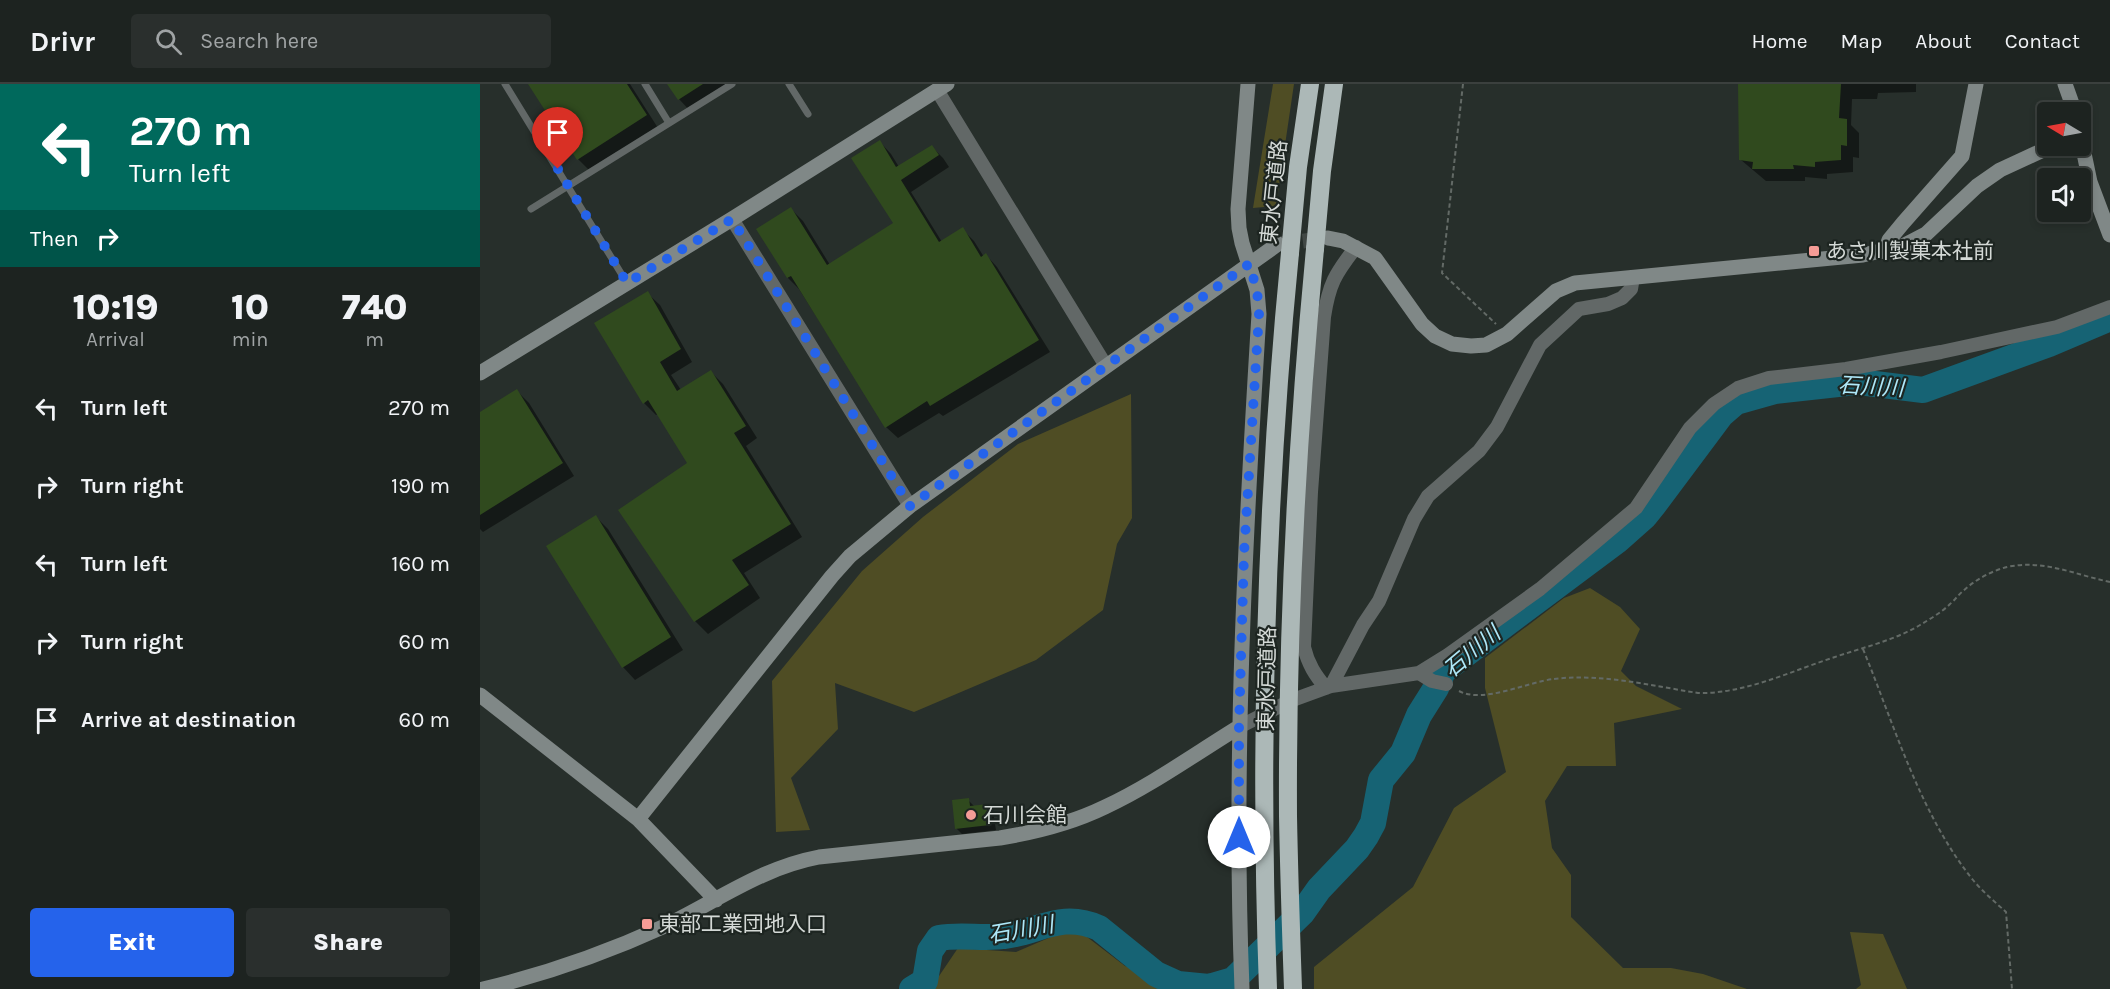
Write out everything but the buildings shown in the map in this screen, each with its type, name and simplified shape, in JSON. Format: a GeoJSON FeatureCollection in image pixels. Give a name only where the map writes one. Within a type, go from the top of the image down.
{"type":"FeatureCollection","features":[{"type":"Feature","properties":{"kind":"highway","name":"東水戸道路"},"geometry":{"type":"LineString","coordinates":[[1268,989],[1264,826],[1266,605],[1284,248],[1310,84]]}},
{"type":"Feature","properties":{"kind":"highway","name":"東水戸道路"},"geometry":{"type":"LineString","coordinates":[[1293,989],[1288,815],[1291,606],[1301,413],[1321,244],[1323,171],[1334,84]]}},
{"type":"Feature","properties":{"kind":"street"},"geometry":{"type":"LineString","coordinates":[[1242,989],[1239,727],[1244,554],[1259,314],[1257,290],[1239,228],[1238,209],[1248,84]]}},
{"type":"Feature","properties":{"kind":"street"},"geometry":{"type":"LineString","coordinates":[[1885,252],[1889,240],[1962,156],[1976,84]]}},
{"type":"Feature","properties":{"kind":"street"},"geometry":{"type":"LineString","coordinates":[[2065,84],[2071,102]]}},
{"type":"Feature","properties":{"kind":"street"},"geometry":{"type":"LineString","coordinates":[[480,373],[942,87],[1106,366]]}},
{"type":"Feature","properties":{"kind":"street"},"geometry":{"type":"LineString","coordinates":[[1321,244],[1356,247],[1375,258],[1422,324],[1435,336],[1452,344],[1486,345],[1507,334],[1557,291],[1575,283],[1885,252],[1926,234],[1977,186],[2000,170],[2037,153]]}},
{"type":"Feature","properties":{"kind":"street"},"geometry":{"type":"LineString","coordinates":[[2085,156],[2090,182],[2110,235]]}},
{"type":"Feature","properties":{"kind":"street"},"geometry":{"type":"LineString","coordinates":[[732,219],[910,506]]}},
{"type":"Feature","properties":{"kind":"street"},"geometry":{"type":"LineString","coordinates":[[1328,687],[1313,673],[1304,647],[1312,480],[1328,291],[1337,271],[1356,247]]}},
{"type":"Feature","properties":{"kind":"street"},"geometry":{"type":"LineString","coordinates":[[638,819],[850,556],[910,506],[1249,264],[1284,248]]}},
{"type":"Feature","properties":{"kind":"street"},"geometry":{"type":"LineString","coordinates":[[1328,687],[1363,625],[1379,602],[1414,519],[1428,496],[1479,451],[1497,427],[1540,345],[1579,309],[1608,304],[1622,298],[1631,289],[1633,277]]}},
{"type":"Feature","properties":{"kind":"street"},"geometry":{"type":"LineString","coordinates":[[483,989],[572,965],[665,926],[752,879],[796,862],[819,857],[1029,833],[1058,825],[1107,806],[1239,727],[1290,701],[1328,687],[1419,673],[1448,655],[1540,589],[1636,508],[1690,428],[1714,404],[1738,388],[1768,378],[1846,369],[2057,327],[2110,307]]}},
{"type":"Feature","properties":{"kind":"street"},"geometry":{"type":"LineString","coordinates":[[1419,673],[1432,681],[1446,684]]}},
{"type":"Feature","properties":{"kind":"street"},"geometry":{"type":"LineString","coordinates":[[480,695],[638,819],[716,900]]}},
{"type":"Feature","properties":{"kind":"lane"},"geometry":{"type":"LineString","coordinates":[[505,84],[627,283]]}},
{"type":"Feature","properties":{"kind":"lane"},"geometry":{"type":"LineString","coordinates":[[645,84],[669,123]]}},
{"type":"Feature","properties":{"kind":"lane"},"geometry":{"type":"LineString","coordinates":[[531,209],[732,84]]}},
{"type":"Feature","properties":{"kind":"lane"},"geometry":{"type":"LineString","coordinates":[[789,84],[808,114]]}},
{"type":"Feature","properties":{"kind":"path"},"geometry":{"type":"LineString","coordinates":[[1463,84],[1442,273],[1507,334]]}},
{"type":"Feature","properties":{"kind":"path"},"geometry":{"type":"LineString","coordinates":[[1446,684],[1467,695],[1489,694],[1555,679],[1591,678],[1698,693],[1715,693],[1748,686],[1838,655],[1863,649],[1920,625],[1951,604],[1974,582],[2007,567],[2026,565],[2054,567],[2110,582]]}},
{"type":"Feature","properties":{"kind":"path"},"geometry":{"type":"LineString","coordinates":[[1863,649],[1929,810],[1974,881],[2006,912],[2012,989]]}},
{"type":"Feature","properties":{"kind":"shaded area"},"geometry":{"type":"Polygon","coordinates":[[[1273,84],[1294,84],[1276,206],[1253,208],[1273,84]]]}},
{"type":"Feature","properties":{"kind":"shaded area"},"geometry":{"type":"Polygon","coordinates":[[[1131,394],[1132,518],[1117,544],[1103,610],[1036,660],[914,712],[835,683],[838,729],[791,778],[810,830],[776,832],[772,681],[862,571],[923,517],[1018,444],[1131,394]]]}},
{"type":"Feature","properties":{"kind":"shaded area"},"geometry":{"type":"Polygon","coordinates":[[[1590,588],[1620,607],[1640,629],[1621,671],[1636,686],[1682,709],[1614,723],[1616,766],[1567,766],[1545,801],[1552,848],[1571,875],[1571,917],[1623,968],[1671,968],[1703,974],[1747,989],[1314,989],[1314,967],[1413,887],[1454,808],[1506,772],[1485,688],[1485,658],[1564,598],[1590,588]]]}},
{"type":"Feature","properties":{"kind":"shaded area"},"geometry":{"type":"Polygon","coordinates":[[[1074,927],[1125,966],[1192,989],[923,989],[937,979],[958,948],[1016,952],[1074,927]]]}},
{"type":"Feature","properties":{"kind":"shaded area"},"geometry":{"type":"Polygon","coordinates":[[[1850,932],[1883,934],[1907,989],[1856,989],[1861,985],[1850,932]]]}},
{"type":"Feature","properties":{"kind":"waterway","name":"石川川"},"geometry":{"type":"LineString","coordinates":[[912,989],[925,981],[930,951],[939,938],[1004,936],[1061,922],[1085,923],[1099,928],[1156,974],[1178,984],[1209,987],[1233,980],[1302,913],[1319,889],[1357,849],[1366,836],[1373,823],[1381,780],[1403,753],[1419,715],[1436,688],[1443,671],[1618,540],[1645,516],[1721,415],[1736,402],[1775,391],[1847,383],[1867,383],[1923,390],[2049,344],[2110,318]]}},
{"type":"Feature","properties":{"kind":"tunnel"},"geometry":{"type":"LineString","coordinates":[[1280,244],[1328,238]]}},
{"type":"Feature","properties":{"kind":"place","name":"あさ川製菓本社前"},"geometry":{"type":"Point","coordinates":[1814,251]}},
{"type":"Feature","properties":{"kind":"place","name":"石川会館"},"geometry":{"type":"Point","coordinates":[971,815]}},
{"type":"Feature","properties":{"kind":"place","name":"東部工業団地入口"},"geometry":{"type":"Point","coordinates":[647,924]}},
{"type":"Feature","properties":{"kind":"route"},"geometry":{"type":"LineString","coordinates":[[558,169],[627,283],[732,219],[910,506],[1249,264],[1257,290],[1259,314],[1244,554],[1239,727],[1239,837]]}}]}
